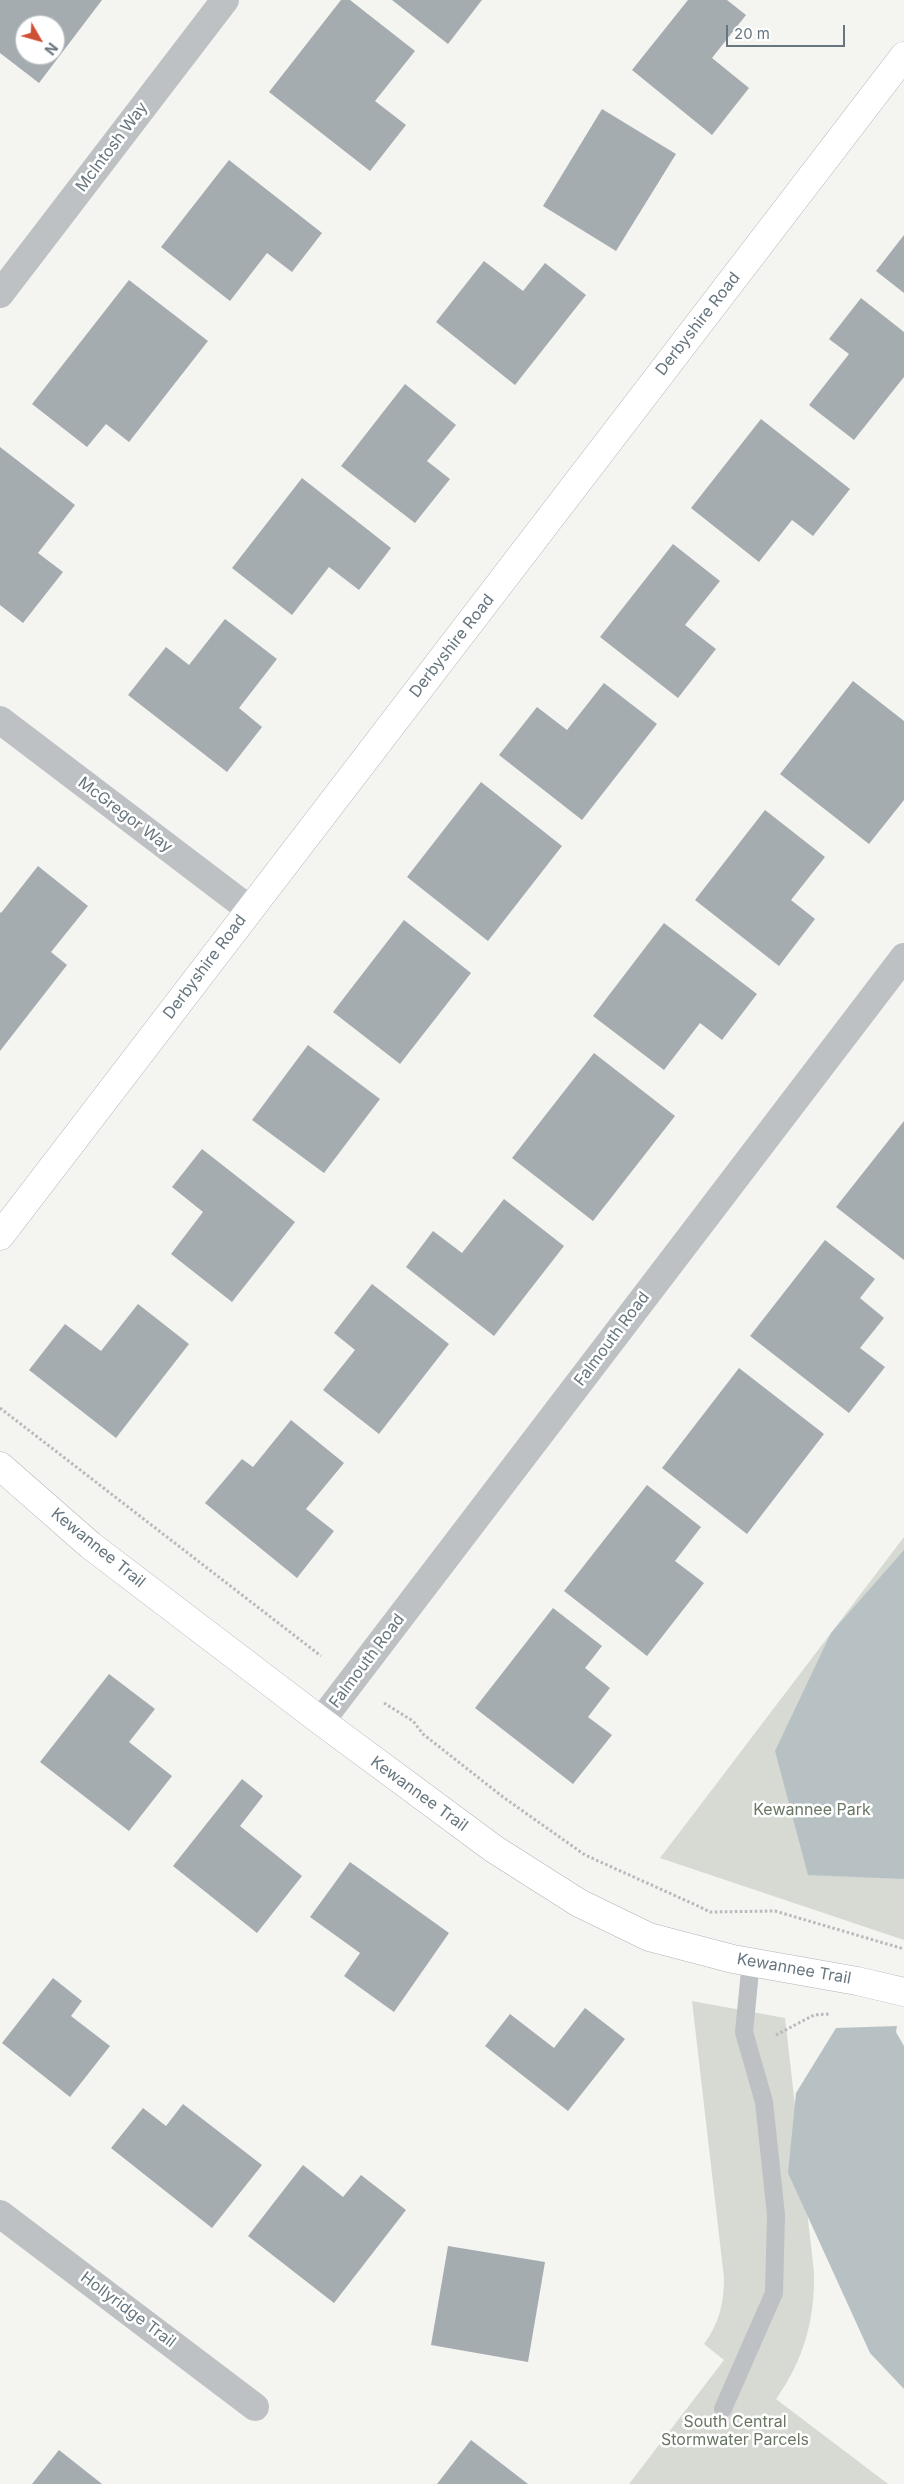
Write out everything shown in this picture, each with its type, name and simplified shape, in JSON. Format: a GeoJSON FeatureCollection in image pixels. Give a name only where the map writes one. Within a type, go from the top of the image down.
{"type":"FeatureCollection","features":[{"type":"Feature","properties":{"kind":"street","name":"McIntosh Way"},"geometry":{"type":"LineString","coordinates":[[0,294],[224,0]]}},
{"type":"Feature","properties":{"kind":"street","name":"Derbyshire Road"},"geometry":{"type":"LineString","coordinates":[[0,1236],[904,56]]}},
{"type":"Feature","properties":{"kind":"street","name":"McGregor Way"},"geometry":{"type":"LineString","coordinates":[[0,720],[249,909]]}},
{"type":"Feature","properties":{"kind":"street","name":"Falmouth Road"},"geometry":{"type":"LineString","coordinates":[[321,1721],[904,957]]}},
{"type":"Feature","properties":{"kind":"street","name":"Kewannee Trail"},"geometry":{"type":"LineString","coordinates":[[0,1466],[90,1545],[321,1721],[494,1849],[578,1903],[649,1937],[751,1962],[857,1981],[904,1992]]}},
{"type":"Feature","properties":{"kind":"street","name":"Hollyridge Trail"},"geometry":{"type":"LineString","coordinates":[[0,2214],[255,2407]]}},
{"type":"Feature","properties":{"kind":"lane"},"geometry":{"type":"LineString","coordinates":[[723,2409],[774,2293],[776,2215],[764,2102],[744,2032],[751,1962]]}},
{"type":"Feature","properties":{"kind":"path"},"geometry":{"type":"LineString","coordinates":[[0,1408],[322,1656]]}},
{"type":"Feature","properties":{"kind":"path"},"geometry":{"type":"LineString","coordinates":[[384,1703],[413,1721],[423,1734],[585,1856],[710,1912],[775,1911],[904,1949]]}},
{"type":"Feature","properties":{"kind":"path"},"geometry":{"type":"LineString","coordinates":[[746,2041],[768,2039],[814,2014],[838,2013]]}},
{"type":"Feature","properties":{"kind":"green space","name":"Kewannee Park"},"geometry":{"type":"Polygon","coordinates":[[[904,1537],[904,1940],[660,1858],[904,1537]]]}},
{"type":"Feature","properties":{"kind":"green space","name":"South Central Stormwater Parcels"},"geometry":{"type":"Polygon","coordinates":[[[692,2001],[785,2018],[814,2272],[814,2289],[810,2323],[801,2354],[776,2399],[888,2484],[629,2484],[724,2360],[704,2344],[720,2313],[724,2278],[692,2001]]]}},
{"type":"Feature","properties":{"kind":"shaded area"},"geometry":{"type":"Polygon","coordinates":[[[904,1550],[904,1879],[808,1875],[775,1751],[831,1633],[904,1550]]]}},
{"type":"Feature","properties":{"kind":"shaded area"},"geometry":{"type":"Polygon","coordinates":[[[897,2026],[896,2032],[904,2046],[904,2389],[870,2353],[788,2173],[796,2093],[836,2028],[897,2026]]]}},
{"type":"Feature","properties":{"kind":"building"},"geometry":{"type":"Polygon","coordinates":[[[0,0],[102,0],[65,49],[65,15],[15,15],[15,65],[0,53],[0,0]]]}},
{"type":"Feature","properties":{"kind":"building"},"geometry":{"type":"Polygon","coordinates":[[[341,0],[350,0],[415,51],[375,101],[406,125],[370,171],[269,92],[341,0]]]}},
{"type":"Feature","properties":{"kind":"building"},"geometry":{"type":"Polygon","coordinates":[[[392,0],[482,0],[448,44],[392,0]]]}},
{"type":"Feature","properties":{"kind":"building"},"geometry":{"type":"Polygon","coordinates":[[[688,0],[727,0],[746,15],[712,58],[749,88],[712,135],[632,70],[688,0]]]}},
{"type":"Feature","properties":{"kind":"building"},"geometry":{"type":"Polygon","coordinates":[[[16,65],[53,65],[39,83],[16,65]]]}},
{"type":"Feature","properties":{"kind":"building"},"geometry":{"type":"Polygon","coordinates":[[[602,109],[676,154],[616,251],[543,206],[602,109]]]}},
{"type":"Feature","properties":{"kind":"building"},"geometry":{"type":"Polygon","coordinates":[[[229,160],[322,233],[292,272],[267,253],[230,301],[161,247],[229,160]]]}},
{"type":"Feature","properties":{"kind":"building"},"geometry":{"type":"Polygon","coordinates":[[[904,235],[904,293],[876,271],[904,235]]]}},
{"type":"Feature","properties":{"kind":"building"},"geometry":{"type":"Polygon","coordinates":[[[484,261],[523,291],[545,263],[586,295],[515,385],[436,322],[484,261]]]}},
{"type":"Feature","properties":{"kind":"building"},"geometry":{"type":"Polygon","coordinates":[[[129,280],[208,341],[129,442],[106,424],[87,447],[32,404],[129,280]]]}},
{"type":"Feature","properties":{"kind":"building"},"geometry":{"type":"Polygon","coordinates":[[[861,298],[904,332],[904,377],[854,440],[809,405],[849,354],[829,339],[861,298]]]}},
{"type":"Feature","properties":{"kind":"building"},"geometry":{"type":"Polygon","coordinates":[[[405,384],[456,425],[427,461],[450,479],[415,523],[341,466],[405,384]]]}},
{"type":"Feature","properties":{"kind":"building"},"geometry":{"type":"Polygon","coordinates":[[[761,419],[850,489],[813,536],[792,520],[759,562],[691,508],[761,419]]]}},
{"type":"Feature","properties":{"kind":"building"},"geometry":{"type":"Polygon","coordinates":[[[0,447],[75,505],[38,553],[63,572],[23,623],[0,605],[0,447]]]}},
{"type":"Feature","properties":{"kind":"building"},"geometry":{"type":"Polygon","coordinates":[[[302,478],[391,548],[359,590],[329,567],[292,615],[232,568],[302,478]]]}},
{"type":"Feature","properties":{"kind":"building"},"geometry":{"type":"Polygon","coordinates":[[[673,544],[720,581],[685,625],[716,649],[678,698],[600,637],[673,544]]]}},
{"type":"Feature","properties":{"kind":"building"},"geometry":{"type":"Polygon","coordinates":[[[225,619],[277,659],[239,708],[262,727],[227,772],[128,695],[166,647],[189,665],[225,619]]]}},
{"type":"Feature","properties":{"kind":"building"},"geometry":{"type":"Polygon","coordinates":[[[853,681],[904,721],[904,800],[869,844],[780,774],[853,681]]]}},
{"type":"Feature","properties":{"kind":"building"},"geometry":{"type":"Polygon","coordinates":[[[604,683],[657,724],[582,820],[499,755],[537,707],[567,730],[604,683]]]}},
{"type":"Feature","properties":{"kind":"building"},"geometry":{"type":"Polygon","coordinates":[[[481,782],[562,846],[488,941],[407,877],[481,782]]]}},
{"type":"Feature","properties":{"kind":"building"},"geometry":{"type":"Polygon","coordinates":[[[765,810],[825,857],[791,900],[815,919],[779,966],[695,900],[765,810]]]}},
{"type":"Feature","properties":{"kind":"building"},"geometry":{"type":"Polygon","coordinates":[[[38,866],[88,906],[51,952],[67,965],[0,1051],[0,912],[38,866]]]}},
{"type":"Feature","properties":{"kind":"building"},"geometry":{"type":"Polygon","coordinates":[[[404,920],[471,973],[400,1064],[333,1012],[404,920]]]}},
{"type":"Feature","properties":{"kind":"building"},"geometry":{"type":"Polygon","coordinates":[[[664,923],[757,994],[722,1040],[700,1023],[664,1070],[593,1016],[664,923]]]}},
{"type":"Feature","properties":{"kind":"building"},"geometry":{"type":"Polygon","coordinates":[[[308,1045],[380,1099],[324,1173],[252,1120],[308,1045]]]}},
{"type":"Feature","properties":{"kind":"building"},"geometry":{"type":"Polygon","coordinates":[[[594,1053],[675,1116],[593,1221],[512,1158],[594,1053]]]}},
{"type":"Feature","properties":{"kind":"building"},"geometry":{"type":"Polygon","coordinates":[[[904,1121],[904,1260],[836,1207],[904,1121]]]}},
{"type":"Feature","properties":{"kind":"building"},"geometry":{"type":"Polygon","coordinates":[[[202,1149],[295,1222],[232,1302],[171,1254],[203,1212],[172,1187],[202,1149]]]}},
{"type":"Feature","properties":{"kind":"building"},"geometry":{"type":"Polygon","coordinates":[[[504,1199],[564,1246],[494,1336],[406,1267],[433,1231],[462,1253],[504,1199]]]}},
{"type":"Feature","properties":{"kind":"building"},"geometry":{"type":"Polygon","coordinates":[[[825,1240],[875,1279],[860,1298],[884,1318],[860,1348],[885,1367],[849,1413],[750,1336],[825,1240]]]}},
{"type":"Feature","properties":{"kind":"building"},"geometry":{"type":"Polygon","coordinates":[[[372,1284],[449,1344],[379,1434],[323,1390],[355,1350],[334,1333],[372,1284]]]}},
{"type":"Feature","properties":{"kind":"building"},"geometry":{"type":"Polygon","coordinates":[[[138,1304],[189,1344],[116,1438],[29,1370],[65,1324],[101,1351],[138,1304]]]}},
{"type":"Feature","properties":{"kind":"building"},"geometry":{"type":"Polygon","coordinates":[[[739,1368],[824,1434],[747,1534],[662,1468],[739,1368]]]}},
{"type":"Feature","properties":{"kind":"building"},"geometry":{"type":"Polygon","coordinates":[[[291,1420],[344,1463],[306,1509],[334,1531],[297,1578],[205,1503],[242,1459],[253,1467],[291,1420]]]}},
{"type":"Feature","properties":{"kind":"building"},"geometry":{"type":"Polygon","coordinates":[[[647,1485],[701,1527],[675,1561],[704,1583],[647,1656],[564,1591],[647,1485]]]}},
{"type":"Feature","properties":{"kind":"building"},"geometry":{"type":"Polygon","coordinates":[[[553,1608],[602,1646],[585,1668],[610,1688],[588,1717],[612,1735],[573,1784],[475,1708],[553,1608]]]}},
{"type":"Feature","properties":{"kind":"building"},"geometry":{"type":"Polygon","coordinates":[[[109,1674],[155,1709],[129,1742],[172,1776],[129,1831],[40,1762],[109,1674]]]}},
{"type":"Feature","properties":{"kind":"building"},"geometry":{"type":"Polygon","coordinates":[[[242,1779],[263,1796],[240,1826],[302,1876],[257,1933],[173,1866],[242,1779]]]}},
{"type":"Feature","properties":{"kind":"building"},"geometry":{"type":"Polygon","coordinates":[[[350,1862],[449,1933],[394,2012],[344,1976],[360,1953],[310,1917],[350,1862]]]}},
{"type":"Feature","properties":{"kind":"building"},"geometry":{"type":"Polygon","coordinates":[[[53,1978],[82,2001],[71,2016],[110,2046],[70,2097],[2,2043],[53,1978]]]}},
{"type":"Feature","properties":{"kind":"building"},"geometry":{"type":"Polygon","coordinates":[[[585,2008],[625,2039],[568,2111],[485,2046],[510,2014],[554,2048],[585,2008]]]}},
{"type":"Feature","properties":{"kind":"building"},"geometry":{"type":"Polygon","coordinates":[[[183,2104],[262,2165],[212,2228],[111,2148],[143,2108],[166,2126],[183,2104]]]}},
{"type":"Feature","properties":{"kind":"building"},"geometry":{"type":"Polygon","coordinates":[[[303,2165],[343,2197],[361,2175],[406,2210],[334,2303],[248,2236],[303,2165]]]}},
{"type":"Feature","properties":{"kind":"building"},"geometry":{"type":"Polygon","coordinates":[[[448,2246],[545,2262],[528,2362],[431,2345],[448,2246]]]}},
{"type":"Feature","properties":{"kind":"building"},"geometry":{"type":"Polygon","coordinates":[[[471,2440],[528,2484],[437,2484],[471,2440]]]}},
{"type":"Feature","properties":{"kind":"building"},"geometry":{"type":"Polygon","coordinates":[[[59,2450],[102,2484],[32,2484],[59,2450]]]}}]}
